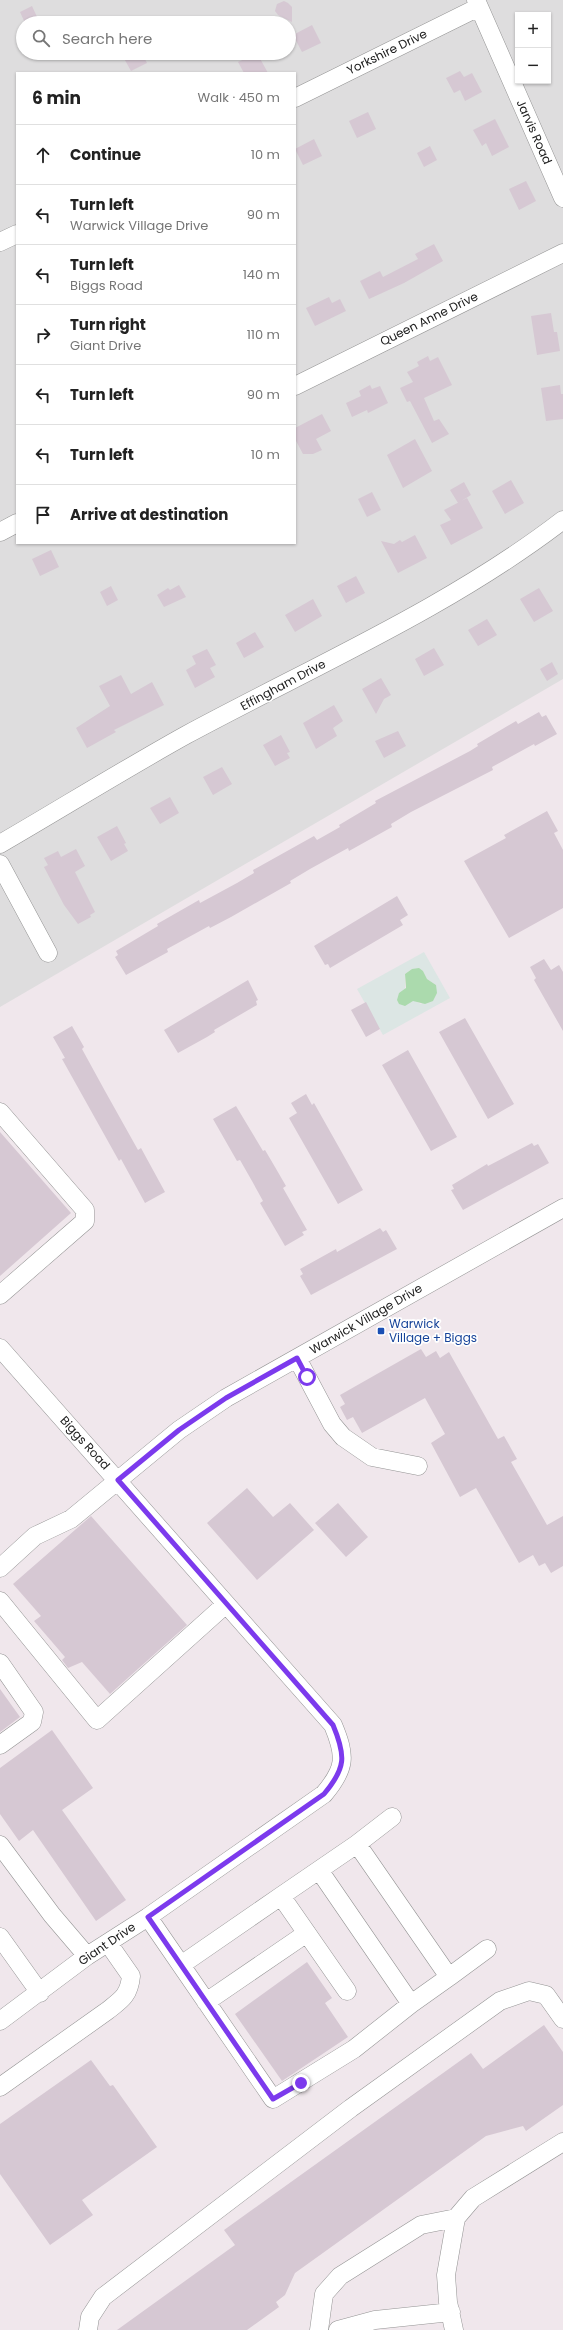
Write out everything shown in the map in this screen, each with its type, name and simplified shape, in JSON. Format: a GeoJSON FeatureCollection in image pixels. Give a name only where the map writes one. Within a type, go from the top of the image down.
{"type":"FeatureCollection","features":[{"type":"Feature","properties":{"kind":"street","name":"Yorkshire Drive"},"geometry":{"type":"LineString","coordinates":[[296,97],[478,4]]}},
{"type":"Feature","properties":{"kind":"street","name":"Jarvis Road"},"geometry":{"type":"LineString","coordinates":[[478,4],[563,198]]}},
{"type":"Feature","properties":{"kind":"street"},"geometry":{"type":"LineString","coordinates":[[0,242],[16,234]]}},
{"type":"Feature","properties":{"kind":"street","name":"Queen Anne Drive"},"geometry":{"type":"LineString","coordinates":[[296,386],[563,253]]}},
{"type":"Feature","properties":{"kind":"street","name":"Effingham Drive"},"geometry":{"type":"LineString","coordinates":[[0,844],[185,736],[383,632],[523,551],[563,520]]}},
{"type":"Feature","properties":{"kind":"street"},"geometry":{"type":"LineString","coordinates":[[0,532],[16,524]]}},
{"type":"Feature","properties":{"kind":"street"},"geometry":{"type":"LineString","coordinates":[[0,864],[48,953]]}},
{"type":"Feature","properties":{"kind":"street"},"geometry":{"type":"LineString","coordinates":[[0,1112],[85,1210],[85,1221],[0,1295]]}},
{"type":"Feature","properties":{"kind":"street","name":"Warwick Village Drive"},"geometry":{"type":"LineString","coordinates":[[0,1568],[35,1536],[71,1519],[179,1430],[226,1398],[563,1208]]}},
{"type":"Feature","properties":{"kind":"street","name":"Biggs Road"},"geometry":{"type":"LineString","coordinates":[[0,1348],[333,1725],[342,1746],[342,1763]]}},
{"type":"Feature","properties":{"kind":"street"},"geometry":{"type":"LineString","coordinates":[[297,1358],[332,1424],[343,1437],[372,1457],[418,1466]]}},
{"type":"Feature","properties":{"kind":"street"},"geometry":{"type":"LineString","coordinates":[[0,1600],[97,1720],[226,1604]]}},
{"type":"Feature","properties":{"kind":"street"},"geometry":{"type":"LineString","coordinates":[[0,1663],[34,1712],[32,1722],[0,1745]]}},
{"type":"Feature","properties":{"kind":"street","name":"Giant Drive"},"geometry":{"type":"LineString","coordinates":[[0,2021],[40,1993],[87,1956],[148,1917],[324,1794],[336,1780],[342,1763]]}},
{"type":"Feature","properties":{"kind":"street"},"geometry":{"type":"LineString","coordinates":[[181,1965],[357,1844],[392,1817]]}},
{"type":"Feature","properties":{"kind":"street"},"geometry":{"type":"LineString","coordinates":[[357,1844],[449,1977]]}},
{"type":"Feature","properties":{"kind":"street"},"geometry":{"type":"LineString","coordinates":[[0,1845],[52,1915],[87,1956]]}},
{"type":"Feature","properties":{"kind":"street"},"geometry":{"type":"LineString","coordinates":[[319,1870],[410,2004]]}},
{"type":"Feature","properties":{"kind":"street"},"geometry":{"type":"LineString","coordinates":[[281,1896],[347,1991]]}},
{"type":"Feature","properties":{"kind":"street"},"geometry":{"type":"LineString","coordinates":[[148,1917],[273,2099],[354,2049],[410,2004],[487,1949]]}},
{"type":"Feature","properties":{"kind":"street"},"geometry":{"type":"LineString","coordinates":[[206,2002],[307,1933]]}},
{"type":"Feature","properties":{"kind":"street"},"geometry":{"type":"LineString","coordinates":[[0,1937],[40,1993]]}},
{"type":"Feature","properties":{"kind":"street"},"geometry":{"type":"LineString","coordinates":[[0,2087],[107,2011],[123,1999],[130,1990],[131,1976],[108,1942]]}},
{"type":"Feature","properties":{"kind":"street"},"geometry":{"type":"LineString","coordinates":[[88,2330],[90,2317],[103,2298],[351,2108],[500,2001],[529,1991],[546,1995],[563,2019]]}},
{"type":"Feature","properties":{"kind":"street"},"geometry":{"type":"LineString","coordinates":[[454,2330],[448,2302],[446,2275],[456,2218],[473,2198],[563,2142]]}},
{"type":"Feature","properties":{"kind":"street"},"geometry":{"type":"LineString","coordinates":[[319,2330],[324,2294],[340,2276],[421,2225],[456,2218]]}},
{"type":"Feature","properties":{"kind":"street"},"geometry":{"type":"LineString","coordinates":[[338,2330],[375,2320],[451,2312]]}},
{"type":"Feature","properties":{"kind":"shaded area"},"geometry":{"type":"Polygon","coordinates":[[[0,0],[563,0],[563,679],[0,1007],[0,0]]]}},
{"type":"Feature","properties":{"kind":"shaded area"},"geometry":{"type":"Polygon","coordinates":[[[424,952],[450,998],[383,1035],[357,989],[424,952]],[[412,969],[405,974],[405,990],[399,993],[421,1004],[436,985],[427,979],[423,971],[412,969]]]}},
{"type":"Feature","properties":{"kind":"shaded area"},"geometry":{"type":"Polygon","coordinates":[[[419,968],[423,971],[427,979],[436,985],[437,993],[433,1001],[425,1004],[413,1001],[405,1006],[399,1004],[397,1000],[399,993],[406,988],[405,974],[412,969],[419,968]]]}},
{"type":"Feature","properties":{"kind":"building"},"geometry":{"type":"Polygon","coordinates":[[[284,1],[288,3],[292,7],[292,16],[278,15],[275,11],[277,4],[284,1]]]}},
{"type":"Feature","properties":{"kind":"building"},"geometry":{"type":"Polygon","coordinates":[[[32,6],[37,16],[22,16],[20,12],[32,6]]]}},
{"type":"Feature","properties":{"kind":"building"},"geometry":{"type":"Polygon","coordinates":[[[312,25],[321,43],[302,52],[296,41],[296,33],[312,25]]]}},
{"type":"Feature","properties":{"kind":"building"},"geometry":{"type":"Polygon","coordinates":[[[125,60],[146,60],[147,63],[131,71],[125,60]]]}},
{"type":"Feature","properties":{"kind":"building"},"geometry":{"type":"Polygon","coordinates":[[[242,60],[261,60],[267,72],[243,72],[238,62],[242,60]]]}},
{"type":"Feature","properties":{"kind":"building"},"geometry":{"type":"Polygon","coordinates":[[[460,71],[464,77],[472,73],[482,92],[465,101],[460,90],[454,93],[446,78],[460,71]]]}},
{"type":"Feature","properties":{"kind":"building"},"geometry":{"type":"Polygon","coordinates":[[[368,112],[376,129],[357,138],[349,121],[368,112]]]}},
{"type":"Feature","properties":{"kind":"building"},"geometry":{"type":"Polygon","coordinates":[[[495,119],[509,147],[492,156],[486,143],[482,146],[473,130],[495,119]]]}},
{"type":"Feature","properties":{"kind":"building"},"geometry":{"type":"Polygon","coordinates":[[[314,139],[322,156],[303,165],[296,148],[314,139]]]}},
{"type":"Feature","properties":{"kind":"building"},"geometry":{"type":"Polygon","coordinates":[[[430,146],[437,160],[424,167],[417,153],[430,146]]]}},
{"type":"Feature","properties":{"kind":"building"},"geometry":{"type":"Polygon","coordinates":[[[526,181],[536,201],[519,210],[509,189],[526,181]]]}},
{"type":"Feature","properties":{"kind":"building"},"geometry":{"type":"Polygon","coordinates":[[[434,244],[443,261],[404,283],[369,299],[360,281],[380,271],[383,277],[418,259],[415,254],[434,244]]]}},
{"type":"Feature","properties":{"kind":"building"},"geometry":{"type":"Polygon","coordinates":[[[329,297],[332,303],[340,299],[346,311],[315,326],[306,308],[329,297]]]}},
{"type":"Feature","properties":{"kind":"building"},"geometry":{"type":"Polygon","coordinates":[[[551,313],[554,332],[557,332],[560,351],[537,355],[531,316],[551,313]]]}},
{"type":"Feature","properties":{"kind":"building"},"geometry":{"type":"Polygon","coordinates":[[[428,356],[430,361],[438,357],[452,385],[424,398],[434,421],[439,419],[449,434],[432,443],[410,401],[407,402],[400,388],[413,382],[407,372],[419,366],[417,362],[428,356]]]}},
{"type":"Feature","properties":{"kind":"building"},"geometry":{"type":"Polygon","coordinates":[[[370,385],[372,389],[380,386],[388,403],[368,413],[367,410],[352,417],[346,403],[361,396],[359,391],[370,385]]]}},
{"type":"Feature","properties":{"kind":"building"},"geometry":{"type":"Polygon","coordinates":[[[560,385],[561,394],[563,394],[563,419],[546,421],[541,388],[560,385]]]}},
{"type":"Feature","properties":{"kind":"building"},"geometry":{"type":"Polygon","coordinates":[[[322,414],[331,431],[316,439],[322,450],[313,454],[303,454],[296,441],[296,427],[322,414]]]}},
{"type":"Feature","properties":{"kind":"building"},"geometry":{"type":"Polygon","coordinates":[[[415,439],[432,471],[403,488],[387,455],[415,439]]]}},
{"type":"Feature","properties":{"kind":"building"},"geometry":{"type":"Polygon","coordinates":[[[511,480],[524,503],[505,514],[492,491],[511,480]]]}},
{"type":"Feature","properties":{"kind":"building"},"geometry":{"type":"Polygon","coordinates":[[[464,482],[471,495],[458,503],[450,490],[464,482]]]}},
{"type":"Feature","properties":{"kind":"building"},"geometry":{"type":"Polygon","coordinates":[[[372,492],[381,510],[367,517],[358,499],[372,492]]]}},
{"type":"Feature","properties":{"kind":"building"},"geometry":{"type":"Polygon","coordinates":[[[467,498],[483,528],[451,545],[440,525],[451,520],[444,510],[467,498]]]}},
{"type":"Feature","properties":{"kind":"building"},"geometry":{"type":"Polygon","coordinates":[[[415,535],[427,558],[398,573],[381,541],[394,544],[400,540],[402,542],[415,535]]]}},
{"type":"Feature","properties":{"kind":"building"},"geometry":{"type":"Polygon","coordinates":[[[51,550],[59,567],[40,576],[32,559],[51,550]]]}},
{"type":"Feature","properties":{"kind":"building"},"geometry":{"type":"Polygon","coordinates":[[[356,576],[365,593],[346,603],[337,586],[356,576]]]}},
{"type":"Feature","properties":{"kind":"building"},"geometry":{"type":"Polygon","coordinates":[[[179,585],[186,597],[164,607],[157,595],[168,588],[170,590],[179,585]]]}},
{"type":"Feature","properties":{"kind":"building"},"geometry":{"type":"Polygon","coordinates":[[[111,586],[118,600],[107,606],[100,592],[111,586]]]}},
{"type":"Feature","properties":{"kind":"building"},"geometry":{"type":"Polygon","coordinates":[[[539,588],[553,611],[534,622],[520,599],[539,588]]]}},
{"type":"Feature","properties":{"kind":"building"},"geometry":{"type":"Polygon","coordinates":[[[313,599],[322,616],[295,632],[285,615],[313,599]]]}},
{"type":"Feature","properties":{"kind":"building"},"geometry":{"type":"Polygon","coordinates":[[[487,619],[497,635],[478,646],[468,630],[487,619]]]}},
{"type":"Feature","properties":{"kind":"building"},"geometry":{"type":"Polygon","coordinates":[[[255,632],[264,647],[244,658],[236,643],[255,632]]]}},
{"type":"Feature","properties":{"kind":"building"},"geometry":{"type":"Polygon","coordinates":[[[434,648],[444,665],[424,676],[415,659],[434,648]]]}},
{"type":"Feature","properties":{"kind":"building"},"geometry":{"type":"Polygon","coordinates":[[[207,649],[216,665],[210,668],[215,677],[195,688],[186,670],[196,664],[192,656],[207,649]]]}},
{"type":"Feature","properties":{"kind":"building"},"geometry":{"type":"Polygon","coordinates":[[[552,662],[558,674],[547,681],[540,669],[552,662]]]}},
{"type":"Feature","properties":{"kind":"building"},"geometry":{"type":"Polygon","coordinates":[[[121,675],[131,694],[152,682],[164,705],[114,730],[116,732],[87,748],[76,728],[110,706],[99,686],[121,675]]]}},
{"type":"Feature","properties":{"kind":"building"},"geometry":{"type":"Polygon","coordinates":[[[381,678],[391,695],[384,699],[376,714],[362,689],[381,678]]]}},
{"type":"Feature","properties":{"kind":"building"},"geometry":{"type":"Polygon","coordinates":[[[334,705],[343,721],[333,728],[337,736],[316,749],[303,723],[334,705]]]}},
{"type":"Feature","properties":{"kind":"building"},"geometry":{"type":"Polygon","coordinates":[[[539,712],[542,717],[546,715],[557,734],[535,746],[534,744],[492,767],[493,770],[411,812],[391,824],[392,827],[349,851],[348,848],[310,869],[290,881],[291,883],[231,917],[210,928],[209,926],[167,949],[168,952],[126,975],[115,957],[118,955],[116,951],[158,926],[157,924],[199,900],[200,903],[237,883],[254,873],[253,870],[314,836],[317,840],[340,827],[339,825],[376,803],[375,801],[470,751],[478,746],[477,744],[516,721],[518,724],[539,712]]]}},
{"type":"Feature","properties":{"kind":"building"},"geometry":{"type":"Polygon","coordinates":[[[398,731],[406,746],[384,758],[375,741],[398,731]]]}},
{"type":"Feature","properties":{"kind":"building"},"geometry":{"type":"Polygon","coordinates":[[[281,735],[290,752],[287,753],[290,758],[275,766],[263,745],[281,735]]]}},
{"type":"Feature","properties":{"kind":"building"},"geometry":{"type":"Polygon","coordinates":[[[222,767],[232,784],[213,795],[203,777],[222,767]]]}},
{"type":"Feature","properties":{"kind":"building"},"geometry":{"type":"Polygon","coordinates":[[[170,797],[179,813],[160,824],[150,808],[170,797]]]}},
{"type":"Feature","properties":{"kind":"building"},"geometry":{"type":"Polygon","coordinates":[[[547,811],[558,831],[554,833],[563,850],[563,908],[509,938],[464,861],[506,838],[504,835],[547,811]]]}},
{"type":"Feature","properties":{"kind":"building"},"geometry":{"type":"Polygon","coordinates":[[[117,826],[126,843],[124,844],[128,851],[111,861],[97,837],[117,826]]]}},
{"type":"Feature","properties":{"kind":"building"},"geometry":{"type":"Polygon","coordinates":[[[76,849],[85,866],[75,872],[95,912],[90,915],[91,917],[78,924],[64,905],[44,867],[48,865],[44,858],[58,851],[61,857],[76,849]]]}},
{"type":"Feature","properties":{"kind":"building"},"geometry":{"type":"Polygon","coordinates":[[[397,896],[408,915],[400,920],[403,925],[330,968],[328,964],[325,965],[314,946],[397,896]]]}},
{"type":"Feature","properties":{"kind":"building"},"geometry":{"type":"Polygon","coordinates":[[[544,959],[551,970],[559,965],[563,972],[563,1031],[534,980],[536,978],[530,967],[544,959]]]}},
{"type":"Feature","properties":{"kind":"building"},"geometry":{"type":"Polygon","coordinates":[[[248,980],[258,1000],[256,1001],[257,1005],[214,1030],[215,1032],[207,1037],[178,1053],[164,1030],[248,980]]]}},
{"type":"Feature","properties":{"kind":"building"},"geometry":{"type":"Polygon","coordinates":[[[366,1002],[380,1029],[366,1037],[351,1010],[366,1002]]]}},
{"type":"Feature","properties":{"kind":"building"},"geometry":{"type":"Polygon","coordinates":[[[465,1018],[514,1104],[488,1119],[439,1032],[465,1018]]]}},
{"type":"Feature","properties":{"kind":"building"},"geometry":{"type":"Polygon","coordinates":[[[72,1026],[84,1047],[82,1049],[138,1150],[141,1148],[165,1192],[145,1203],[121,1159],[119,1161],[62,1059],[65,1058],[53,1037],[72,1026]]]}},
{"type":"Feature","properties":{"kind":"building"},"geometry":{"type":"Polygon","coordinates":[[[408,1050],[457,1137],[431,1151],[382,1065],[408,1050]]]}},
{"type":"Feature","properties":{"kind":"building"},"geometry":{"type":"Polygon","coordinates":[[[306,1094],[312,1105],[314,1103],[363,1190],[338,1204],[289,1118],[297,1113],[291,1103],[306,1094]]]}},
{"type":"Feature","properties":{"kind":"building"},"geometry":{"type":"Polygon","coordinates":[[[236,1106],[263,1151],[265,1150],[286,1186],[283,1188],[307,1230],[302,1232],[304,1235],[285,1246],[260,1203],[263,1201],[252,1181],[240,1160],[237,1161],[213,1119],[236,1106]]]}},
{"type":"Feature","properties":{"kind":"building"},"geometry":{"type":"Polygon","coordinates":[[[0,1132],[71,1213],[0,1276],[0,1132]]]}},
{"type":"Feature","properties":{"kind":"building"},"geometry":{"type":"Polygon","coordinates":[[[532,1143],[534,1146],[538,1144],[549,1163],[463,1210],[451,1190],[454,1189],[452,1185],[487,1164],[488,1166],[532,1143]]]}},
{"type":"Feature","properties":{"kind":"building"},"geometry":{"type":"Polygon","coordinates":[[[380,1228],[383,1232],[386,1230],[397,1249],[311,1295],[300,1276],[303,1274],[300,1269],[336,1249],[337,1252],[380,1228]]]}},
{"type":"Feature","properties":{"kind":"building"},"geometry":{"type":"Polygon","coordinates":[[[421,1349],[426,1357],[436,1351],[440,1358],[449,1352],[498,1439],[504,1436],[517,1459],[511,1462],[547,1525],[563,1516],[563,1566],[551,1573],[545,1563],[539,1566],[533,1555],[519,1563],[476,1488],[460,1497],[431,1443],[445,1434],[425,1398],[362,1433],[353,1417],[347,1420],[340,1407],[345,1404],[340,1395],[421,1349]]]}},
{"type":"Feature","properties":{"kind":"building"},"geometry":{"type":"Polygon","coordinates":[[[247,1488],[273,1517],[290,1503],[314,1530],[257,1580],[207,1523],[247,1488]]]}},
{"type":"Feature","properties":{"kind":"building"},"geometry":{"type":"Polygon","coordinates":[[[338,1503],[368,1537],[346,1557],[315,1523],[338,1503]]]}},
{"type":"Feature","properties":{"kind":"building"},"geometry":{"type":"Polygon","coordinates":[[[91,1516],[187,1625],[110,1694],[82,1662],[68,1668],[62,1660],[65,1657],[34,1621],[41,1616],[13,1584],[91,1516]]]}},
{"type":"Feature","properties":{"kind":"building"},"geometry":{"type":"Polygon","coordinates":[[[0,1689],[20,1717],[0,1732],[0,1689]]]}},
{"type":"Feature","properties":{"kind":"building"},"geometry":{"type":"Polygon","coordinates":[[[52,1730],[93,1788],[62,1810],[126,1900],[96,1921],[33,1830],[19,1841],[0,1814],[0,1768],[52,1730]]]}},
{"type":"Feature","properties":{"kind":"building"},"geometry":{"type":"Polygon","coordinates":[[[307,1962],[332,1998],[325,2003],[348,2037],[282,2081],[235,2014],[307,1962]]]}},
{"type":"Feature","properties":{"kind":"building"},"geometry":{"type":"Polygon","coordinates":[[[544,2025],[563,2052],[563,2105],[526,2131],[523,2126],[486,2136],[295,2273],[285,2295],[276,2302],[279,2307],[247,2330],[117,2330],[235,2245],[224,2230],[471,2053],[483,2069],[544,2025]]]}},
{"type":"Feature","properties":{"kind":"building"},"geometry":{"type":"Polygon","coordinates":[[[91,2060],[110,2086],[113,2085],[157,2147],[82,2200],[93,2215],[50,2245],[0,2174],[0,2124],[91,2060]]]}},
{"type":"Feature","properties":{"kind":"place","name":"Warwick Village + Biggs"},"geometry":{"type":"Point","coordinates":[381,1331]}},
{"type":"Feature","properties":{"kind":"route"},"geometry":{"type":"LineString","coordinates":[[301,2083],[273,2099],[148,1917],[324,1794],[336,1780],[342,1763],[342,1746],[333,1725],[118,1480],[179,1430],[226,1398],[297,1358],[307,1377]]}}]}
